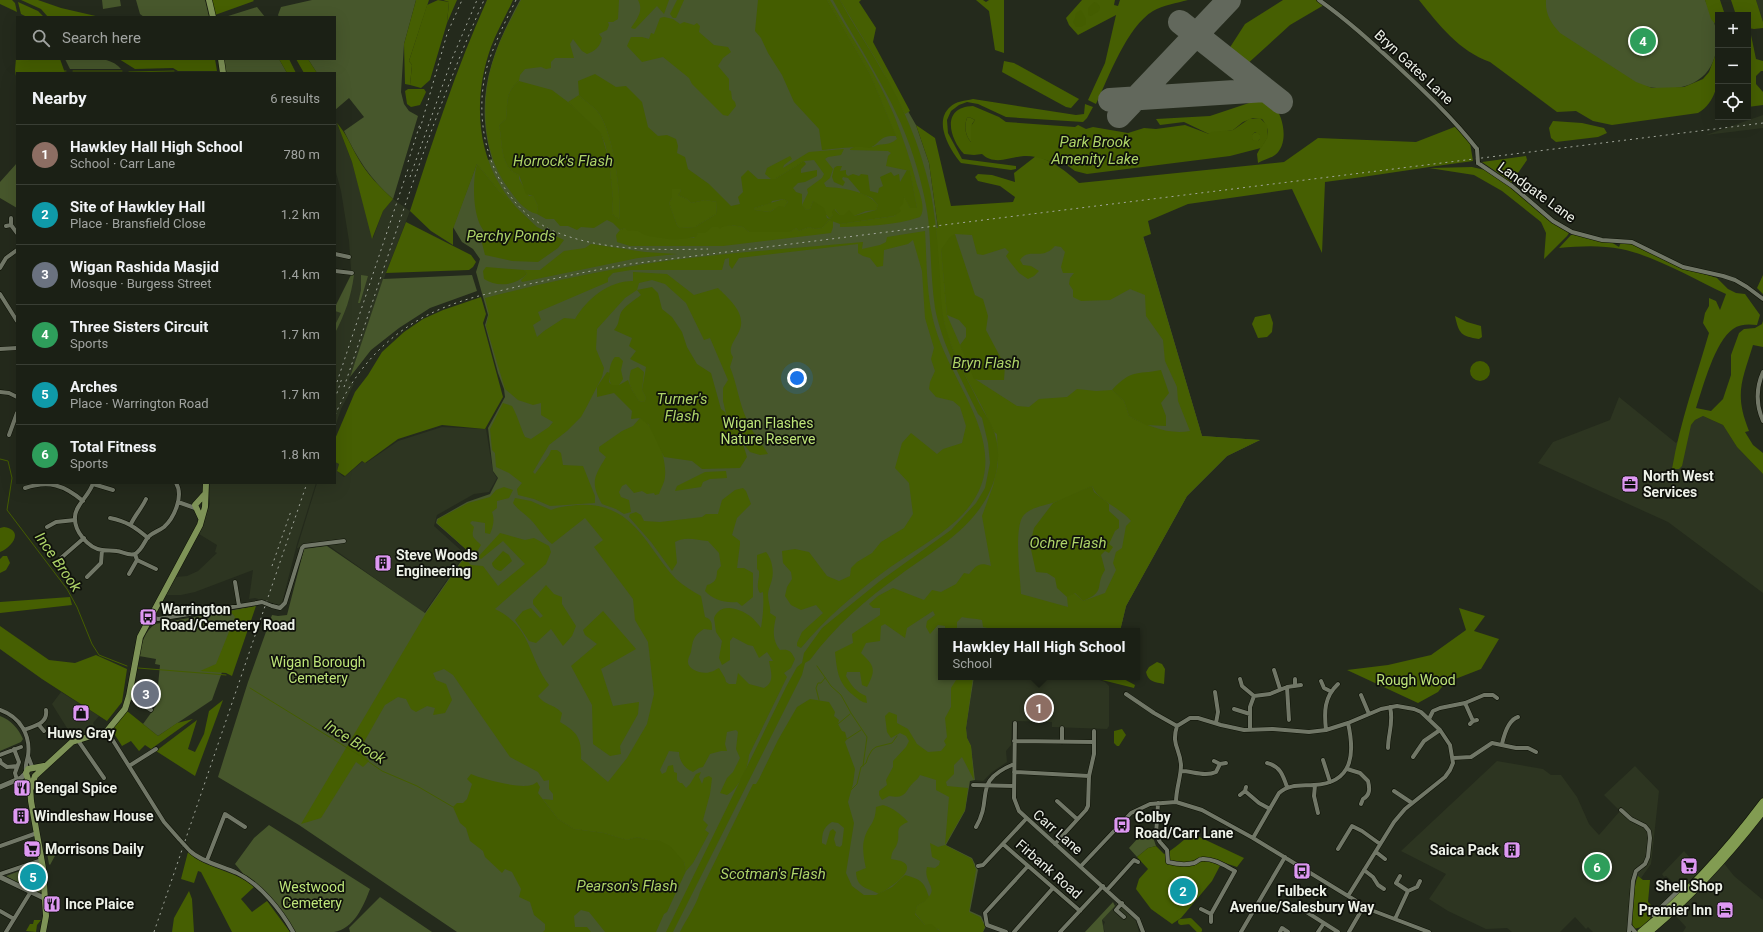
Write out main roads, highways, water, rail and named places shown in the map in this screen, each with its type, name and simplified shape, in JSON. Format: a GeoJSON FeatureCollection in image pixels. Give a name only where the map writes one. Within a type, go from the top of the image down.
{"type":"FeatureCollection","features":[{"type":"Feature","properties":{"kind":"highway"},"geometry":{"type":"LineString","coordinates":[[1641,932],[1733,841],[1763,802]]}},
{"type":"Feature","properties":{"kind":"highway"},"geometry":{"type":"LineString","coordinates":[[1649,932],[1700,885],[1735,847],[1763,811]]}},
{"type":"Feature","properties":{"kind":"main road"},"geometry":{"type":"LineString","coordinates":[[209,0],[213,15]]}},
{"type":"Feature","properties":{"kind":"main road"},"geometry":{"type":"LineString","coordinates":[[221,60],[223,72]]}},
{"type":"Feature","properties":{"kind":"main road"},"geometry":{"type":"LineString","coordinates":[[43,932],[46,923],[46,899],[42,860],[26,774],[30,778],[34,773],[77,739],[107,731],[125,709],[129,696],[138,645],[172,576],[200,525],[201,518],[199,506],[204,495],[206,484]]}},
{"type":"Feature","properties":{"kind":"main road"},"geometry":{"type":"LineString","coordinates":[[30,791],[34,773]]}},
{"type":"Feature","properties":{"kind":"water"},"geometry":{"type":"Polygon","coordinates":[[[438,0],[449,2],[447,23],[430,80],[421,88],[410,85],[412,65],[409,61],[427,5],[438,0]]]}},
{"type":"Feature","properties":{"kind":"water"},"geometry":{"type":"Polygon","coordinates":[[[758,0],[827,0],[870,74],[896,136],[883,138],[869,148],[854,147],[822,150],[819,129],[794,102],[782,75],[768,53],[761,38],[755,31],[758,0]]]}},
{"type":"Feature","properties":{"kind":"water"},"geometry":{"type":"Polygon","coordinates":[[[833,0],[840,0],[875,58],[896,96],[916,141],[926,173],[932,200],[938,245],[942,305],[945,325],[957,359],[995,435],[998,452],[997,470],[988,495],[971,520],[949,540],[887,584],[851,614],[810,660],[805,663],[802,675],[673,932],[666,932],[786,687],[797,667],[802,663],[804,653],[822,628],[880,581],[951,530],[976,503],[985,488],[990,463],[988,443],[982,418],[978,414],[947,349],[938,322],[935,308],[927,213],[921,182],[910,145],[880,81],[833,0]]]}},
{"type":"Feature","properties":{"kind":"water"},"geometry":{"type":"Polygon","coordinates":[[[1094,2],[1100,7],[1099,11],[1091,16],[1088,15],[1088,8],[1094,2]]]}},
{"type":"Feature","properties":{"kind":"water"},"geometry":{"type":"Polygon","coordinates":[[[1081,10],[1086,19],[1086,24],[1081,27],[1076,27],[1073,22],[1076,13],[1081,10]]]}},
{"type":"Feature","properties":{"kind":"water","name":"Horrock's Flash"},"geometry":{"type":"Polygon","coordinates":[[[595,74],[616,87],[626,86],[642,102],[648,127],[658,136],[667,135],[676,139],[678,146],[677,153],[685,157],[688,169],[709,184],[731,206],[740,204],[738,197],[743,192],[741,177],[748,170],[758,179],[775,179],[804,161],[806,164],[801,169],[801,173],[817,170],[817,176],[805,182],[798,183],[793,188],[796,192],[802,194],[802,205],[806,210],[810,209],[813,201],[824,208],[827,218],[830,219],[833,215],[832,212],[834,209],[840,215],[844,215],[849,210],[854,216],[876,210],[878,205],[872,198],[860,193],[848,178],[843,177],[842,179],[845,182],[843,186],[834,182],[832,177],[834,168],[837,166],[842,166],[840,171],[846,170],[846,174],[848,176],[853,174],[859,176],[861,174],[868,175],[870,191],[878,193],[879,188],[883,186],[880,177],[891,172],[894,176],[899,174],[900,182],[907,170],[910,171],[917,208],[910,208],[904,196],[903,204],[899,208],[901,211],[894,216],[840,224],[829,220],[822,228],[815,229],[809,227],[799,231],[796,228],[790,232],[749,232],[743,227],[731,225],[720,229],[718,227],[712,227],[705,233],[698,233],[696,237],[675,239],[649,236],[638,231],[628,231],[625,228],[620,230],[613,223],[607,220],[594,228],[581,227],[577,230],[568,226],[560,226],[554,219],[546,219],[537,214],[538,206],[533,196],[526,194],[519,175],[508,166],[503,153],[499,125],[506,119],[509,93],[519,81],[552,90],[568,102],[601,133],[609,160],[613,199],[612,214],[619,219],[620,208],[618,179],[608,132],[597,111],[579,95],[578,81],[595,74]],[[672,189],[672,198],[669,203],[677,225],[680,228],[695,227],[716,214],[717,202],[705,200],[691,203],[687,199],[678,195],[681,191],[680,189],[672,189]],[[784,199],[772,201],[771,203],[754,208],[755,210],[770,212],[779,206],[784,207],[788,202],[784,199]]]}},
{"type":"Feature","properties":{"kind":"water"},"geometry":{"type":"Polygon","coordinates":[[[408,89],[424,89],[426,92],[420,105],[411,107],[407,104],[405,91],[408,89]]]}},
{"type":"Feature","properties":{"kind":"water","name":"Park Brook Amenity Lake"},"geometry":{"type":"Polygon","coordinates":[[[973,106],[999,117],[1006,122],[1075,127],[1078,125],[1086,129],[1093,127],[1128,133],[1144,128],[1156,129],[1185,125],[1209,134],[1211,132],[1233,130],[1249,119],[1260,118],[1267,125],[1268,137],[1261,148],[1230,156],[1087,174],[1075,171],[1064,163],[1029,156],[992,160],[982,154],[964,154],[955,140],[951,124],[952,117],[956,112],[963,108],[973,106]],[[969,117],[967,118],[965,128],[967,137],[971,142],[971,126],[975,120],[969,117]],[[1255,132],[1252,135],[1253,140],[1258,141],[1260,139],[1260,135],[1255,132]]]}},
{"type":"Feature","properties":{"kind":"water","name":"Perchy Ponds"},"geometry":{"type":"Polygon","coordinates":[[[477,164],[499,191],[537,227],[564,240],[558,248],[538,262],[512,261],[485,255],[480,235],[487,236],[487,234],[478,220],[474,201],[474,180],[477,164]]]}},
{"type":"Feature","properties":{"kind":"water","name":"Bryn Flash"},"geometry":{"type":"Polygon","coordinates":[[[955,234],[975,295],[983,299],[988,316],[986,330],[1005,366],[1004,380],[974,379],[960,345],[966,337],[966,328],[959,320],[947,315],[941,250],[950,237],[955,234]]]}},
{"type":"Feature","properties":{"kind":"water"},"geometry":{"type":"Polygon","coordinates":[[[486,267],[524,270],[527,274],[518,281],[512,283],[495,284],[484,279],[483,271],[486,267]]]}},
{"type":"Feature","properties":{"kind":"water","name":"Turner's Flash"},"geometry":{"type":"Polygon","coordinates":[[[652,287],[658,293],[662,309],[672,317],[682,332],[687,347],[697,364],[711,373],[721,409],[725,412],[729,426],[743,444],[747,457],[740,468],[702,469],[692,461],[664,457],[649,425],[640,418],[631,419],[632,411],[614,393],[597,397],[597,387],[607,372],[610,373],[609,382],[612,385],[619,385],[628,380],[639,401],[644,402],[646,398],[642,390],[646,367],[630,359],[636,351],[629,346],[632,338],[614,330],[618,324],[623,309],[641,295],[637,290],[652,287]]]}},
{"type":"Feature","properties":{"kind":"water"},"geometry":{"type":"Polygon","coordinates":[[[1480,361],[1487,364],[1490,371],[1487,378],[1480,381],[1473,378],[1470,371],[1473,364],[1480,361]]]}},
{"type":"Feature","properties":{"kind":"water"},"geometry":{"type":"Polygon","coordinates":[[[1161,370],[1169,393],[1161,403],[1166,416],[1166,426],[1146,425],[1129,416],[1124,401],[1112,390],[1129,376],[1161,370]]]}},
{"type":"Feature","properties":{"kind":"water","name":"Ochre Flash"},"geometry":{"type":"Polygon","coordinates":[[[1092,486],[1094,492],[1109,504],[1109,511],[1119,520],[1119,528],[1115,531],[1109,544],[1113,547],[1109,553],[1105,551],[1101,555],[1105,570],[1100,581],[1098,591],[1083,601],[1075,593],[1067,597],[1057,588],[1055,578],[1047,573],[1036,572],[1030,545],[1034,528],[1053,503],[1092,486]]]}},
{"type":"Feature","properties":{"kind":"water"},"geometry":{"type":"Polygon","coordinates":[[[4,527],[14,531],[15,535],[12,543],[5,550],[0,552],[0,528],[4,527]]]}},
{"type":"Feature","properties":{"kind":"water"},"geometry":{"type":"Polygon","coordinates":[[[503,551],[509,555],[512,561],[501,571],[499,571],[496,570],[492,563],[503,551]]]}},
{"type":"Feature","properties":{"kind":"water"},"geometry":{"type":"Polygon","coordinates":[[[3,556],[7,556],[10,563],[6,570],[0,573],[0,559],[3,556]]]}},
{"type":"Feature","properties":{"kind":"water","name":"Scotman's Flash"},"geometry":{"type":"Polygon","coordinates":[[[810,699],[829,702],[835,712],[834,716],[839,720],[838,724],[842,731],[845,732],[847,739],[845,742],[855,769],[848,802],[854,823],[846,873],[852,886],[864,895],[876,895],[892,887],[905,875],[918,880],[925,887],[929,897],[917,906],[915,914],[925,925],[931,924],[941,932],[680,932],[694,907],[753,784],[756,784],[759,779],[778,740],[797,707],[810,699]],[[832,822],[825,828],[822,843],[826,845],[830,831],[833,829],[836,832],[834,839],[836,846],[840,847],[842,845],[844,828],[838,823],[832,822]]]}},
{"type":"Feature","properties":{"kind":"water"},"geometry":{"type":"Polygon","coordinates":[[[1122,729],[1126,735],[1119,746],[1117,746],[1114,743],[1114,731],[1122,729]]]}},
{"type":"Feature","properties":{"kind":"water","name":"Pearson's Flash"},"geometry":{"type":"Polygon","coordinates":[[[471,774],[510,785],[526,786],[537,782],[540,787],[538,793],[558,819],[574,829],[604,833],[627,840],[637,837],[648,840],[658,840],[670,846],[684,862],[686,871],[656,932],[605,932],[589,912],[581,910],[574,916],[575,927],[587,927],[591,932],[543,932],[545,930],[545,924],[534,915],[530,902],[519,897],[521,889],[512,872],[505,869],[502,873],[485,857],[483,851],[470,841],[466,828],[460,823],[453,807],[457,803],[463,803],[467,799],[472,784],[467,779],[471,774]]]}},
{"type":"Feature","properties":{"kind":"waterway"},"geometry":{"type":"LineString","coordinates":[[38,72],[66,71]]}},
{"type":"Feature","properties":{"kind":"waterway"},"geometry":{"type":"LineString","coordinates":[[73,71],[122,71]]}},
{"type":"Feature","properties":{"kind":"waterway"},"geometry":{"type":"LineString","coordinates":[[129,72],[174,71]]}},
{"type":"Feature","properties":{"kind":"waterway","name":"Ince Brook"},"geometry":{"type":"LineString","coordinates":[[0,459],[8,461],[12,478],[7,510],[67,589],[77,607],[92,644],[99,655],[127,666]]}},
{"type":"Feature","properties":{"kind":"waterway"},"geometry":{"type":"LineString","coordinates":[[817,666],[831,686],[841,695],[867,737],[863,766]]}},
{"type":"Feature","properties":{"kind":"waterway","name":"Ince Brook"},"geometry":{"type":"LineString","coordinates":[[138,668],[226,675]]}},
{"type":"Feature","properties":{"kind":"waterway"},"geometry":{"type":"LineString","coordinates":[[819,700],[816,688],[818,683],[821,683],[825,678]]}},
{"type":"Feature","properties":{"kind":"waterway","name":"Ince Brook"},"geometry":{"type":"LineString","coordinates":[[250,688],[362,757],[382,771],[417,786],[453,807]]}},
{"type":"Feature","properties":{"kind":"waterway"},"geometry":{"type":"LineString","coordinates":[[838,724],[850,714]]}},
{"type":"Feature","properties":{"kind":"waterway"},"geometry":{"type":"LineString","coordinates":[[847,739],[861,730]]}},
{"type":"Feature","properties":{"kind":"waterway"},"geometry":{"type":"LineString","coordinates":[[850,791],[857,784],[861,767],[866,763],[872,750],[876,747],[892,743],[897,736]]}},
{"type":"Feature","properties":{"kind":"waterway"},"geometry":{"type":"LineString","coordinates":[[1181,922],[1190,921],[1199,930]]}},
{"type":"Feature","properties":{"kind":"railway"},"geometry":{"type":"LineString","coordinates":[[420,129],[447,34],[462,0]]}},
{"type":"Feature","properties":{"kind":"railway"},"geometry":{"type":"LineString","coordinates":[[410,177],[452,59],[477,0]]}},
{"type":"Feature","properties":{"kind":"railway"},"geometry":{"type":"LineString","coordinates":[[344,387],[427,144],[445,95],[484,0]]}},
{"type":"Feature","properties":{"kind":"railway"},"geometry":{"type":"LineString","coordinates":[[516,0],[500,33],[487,67],[483,91],[482,116],[486,141],[493,165],[504,187],[519,207],[538,223],[561,234],[579,240],[597,244],[634,248],[708,249]]}},
{"type":"Feature","properties":{"kind":"railway"},"geometry":{"type":"LineString","coordinates":[[336,413],[356,377],[369,360],[384,345],[419,320],[438,310],[474,297],[575,274],[630,264],[1763,123]]}},
{"type":"Feature","properties":{"kind":"railway"},"geometry":{"type":"LineString","coordinates":[[408,162],[420,124]]}},
{"type":"Feature","properties":{"kind":"railway"},"geometry":{"type":"LineString","coordinates":[[337,382],[408,169]]}},
{"type":"Feature","properties":{"kind":"railway"},"geometry":{"type":"LineString","coordinates":[[336,396],[342,378]]}},
{"type":"Feature","properties":{"kind":"railway"},"geometry":{"type":"LineString","coordinates":[[154,932],[307,484]]}},
{"type":"Feature","properties":{"kind":"railway"},"geometry":{"type":"LineString","coordinates":[[272,566],[291,511]]}},
{"type":"Feature","properties":{"kind":"place","name":"Three Sisters Circuit"},"geometry":{"type":"Point","coordinates":[1643,41]}},
{"type":"Feature","properties":{"kind":"place","name":"North West Services"},"geometry":{"type":"Point","coordinates":[1630,484]}},
{"type":"Feature","properties":{"kind":"place","name":"Steve Woods Engineering"},"geometry":{"type":"Point","coordinates":[383,563]}},
{"type":"Feature","properties":{"kind":"place","name":"Warrington Road/Cemetery Road"},"geometry":{"type":"Point","coordinates":[148,617]}},
{"type":"Feature","properties":{"kind":"place","name":"Wigan Rashida Masjid"},"geometry":{"type":"Point","coordinates":[146,694]}},
{"type":"Feature","properties":{"kind":"place","name":"Hawkley Hall High School"},"geometry":{"type":"Point","coordinates":[1039,708]}},
{"type":"Feature","properties":{"kind":"place","name":"Huws Gray"},"geometry":{"type":"Point","coordinates":[81,713]}},
{"type":"Feature","properties":{"kind":"place","name":"Bengal Spice"},"geometry":{"type":"Point","coordinates":[22,788]}},
{"type":"Feature","properties":{"kind":"place","name":"Windleshaw House"},"geometry":{"type":"Point","coordinates":[21,816]}},
{"type":"Feature","properties":{"kind":"place","name":"Colby Road/Carr Lane"},"geometry":{"type":"Point","coordinates":[1122,825]}},
{"type":"Feature","properties":{"kind":"place","name":"Morrisons Daily"},"geometry":{"type":"Point","coordinates":[32,849]}},
{"type":"Feature","properties":{"kind":"place","name":"Saica Pack"},"geometry":{"type":"Point","coordinates":[1512,850]}},
{"type":"Feature","properties":{"kind":"place","name":"Shell Shop"},"geometry":{"type":"Point","coordinates":[1689,866]}},
{"type":"Feature","properties":{"kind":"place","name":"Total Fitness"},"geometry":{"type":"Point","coordinates":[1597,867]}},
{"type":"Feature","properties":{"kind":"place","name":"Fulbeck Avenue/Salesbury Way"},"geometry":{"type":"Point","coordinates":[1302,871]}},
{"type":"Feature","properties":{"kind":"place","name":"Arches"},"geometry":{"type":"Point","coordinates":[33,877]}},
{"type":"Feature","properties":{"kind":"place","name":"Site of Hawkley Hall"},"geometry":{"type":"Point","coordinates":[1183,891]}},
{"type":"Feature","properties":{"kind":"place","name":"Ince Plaice"},"geometry":{"type":"Point","coordinates":[52,904]}},
{"type":"Feature","properties":{"kind":"place","name":"Premier Inn"},"geometry":{"type":"Point","coordinates":[1725,910]}},
{"type":"Feature","properties":{"kind":"park label","name":"Wigan Flashes Nature Reserve"},"geometry":{"type":"Point","coordinates":[768,432]}},
{"type":"Feature","properties":{"kind":"park label","name":"Wigan Borough Cemetery"},"geometry":{"type":"Point","coordinates":[318,670]}},
{"type":"Feature","properties":{"kind":"park label","name":"Rough Wood"},"geometry":{"type":"Point","coordinates":[1416,680]}},
{"type":"Feature","properties":{"kind":"park label","name":"Westwood Cemetery"},"geometry":{"type":"Point","coordinates":[312,896]}}]}
